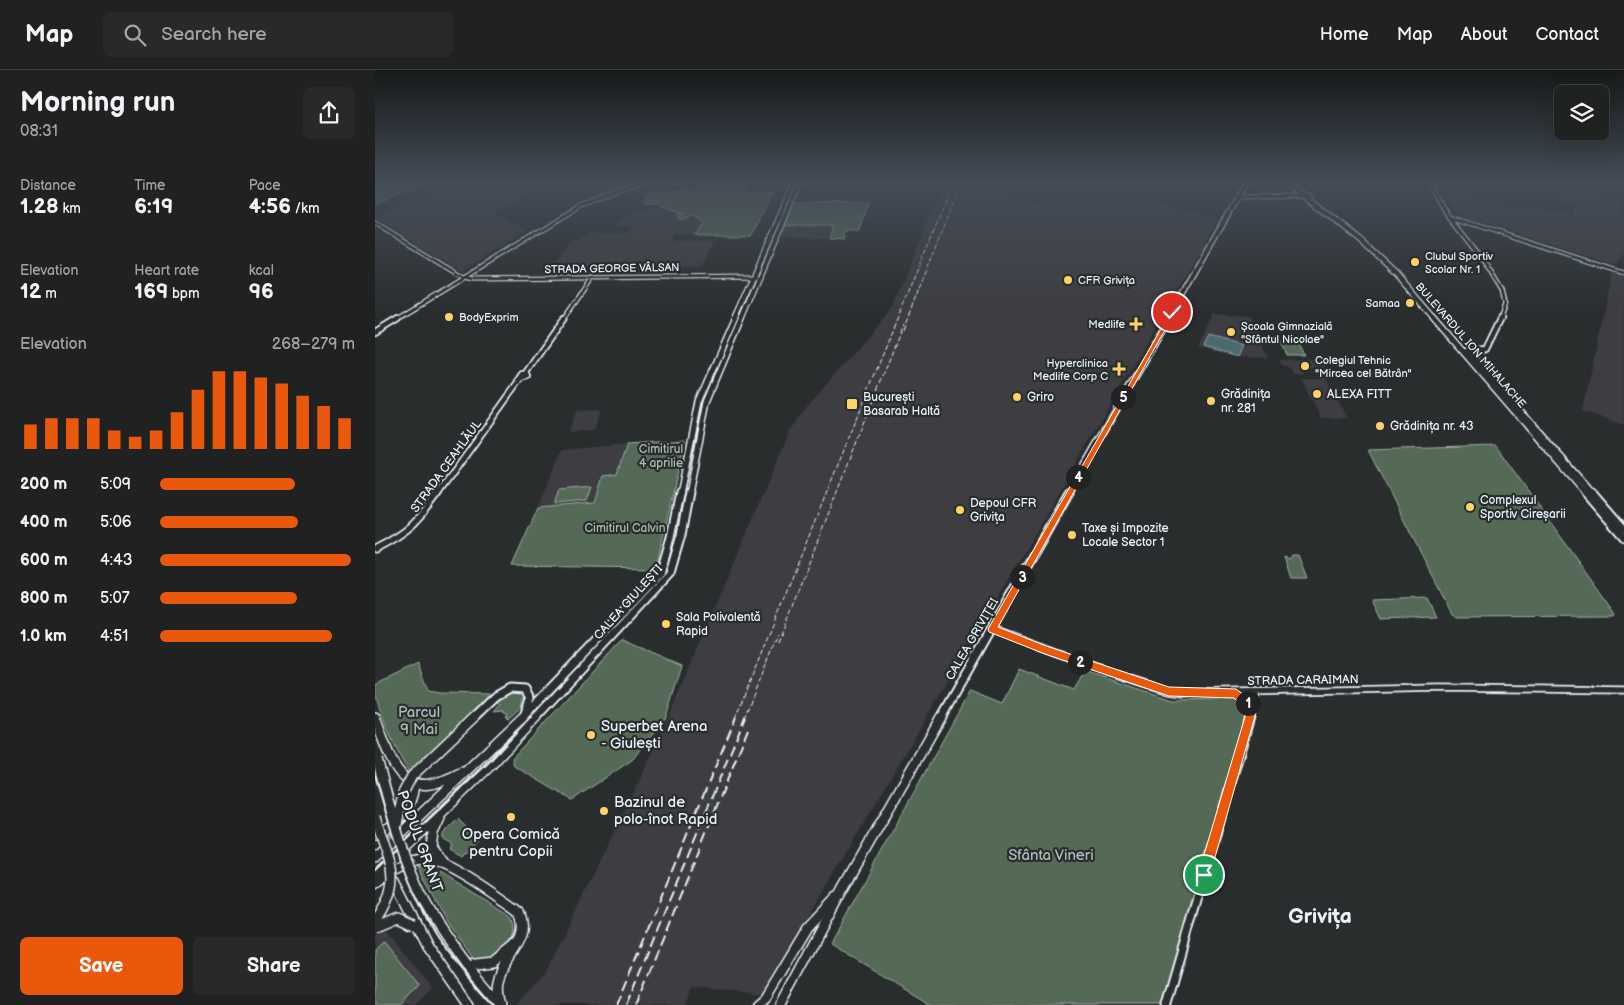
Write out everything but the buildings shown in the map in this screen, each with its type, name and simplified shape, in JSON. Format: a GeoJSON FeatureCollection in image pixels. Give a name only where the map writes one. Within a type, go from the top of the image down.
{"type":"FeatureCollection","features":[{"type":"Feature","properties":{"kind":"main road","name":"CALEA GIULEȘTI"},"geometry":{"type":"LineString","coordinates":[[375,877],[442,814],[573,679],[671,573],[681,536],[707,401],[777,226]]}},
{"type":"Feature","properties":{"kind":"main road","name":"CALEA GIULEȘTI"},"geometry":{"type":"LineString","coordinates":[[375,858],[522,718],[660,574],[671,537],[699,402],[780,226]]}},
{"type":"Feature","properties":{"kind":"main road","name":"CALEA GRIVIȚEI"},"geometry":{"type":"LineString","coordinates":[[781,1005],[843,889],[1222,226]]}},
{"type":"Feature","properties":{"kind":"main road","name":"BULEVARDUL ION MIHALACHE"},"geometry":{"type":"LineString","coordinates":[[1343,226],[1393,266],[1624,537]]}},
{"type":"Feature","properties":{"kind":"main road","name":"BULEVARDUL ION MIHALACHE"},"geometry":{"type":"LineString","coordinates":[[1467,353],[1478,361],[1624,529]]}},
{"type":"Feature","properties":{"kind":"main road"},"geometry":{"type":"LineString","coordinates":[[397,829],[403,793],[412,776],[496,696],[510,688],[525,689],[530,698],[522,718]]}},
{"type":"Feature","properties":{"kind":"main road"},"geometry":{"type":"LineString","coordinates":[[375,717],[394,764],[405,779],[414,785],[424,787],[439,785],[476,763]]}},
{"type":"Feature","properties":{"kind":"main road","name":"PODUL GRANT"},"geometry":{"type":"LineString","coordinates":[[376,756],[397,829],[413,874],[432,915],[467,965],[501,1005]]}},
{"type":"Feature","properties":{"kind":"main road"},"geometry":{"type":"LineString","coordinates":[[375,834],[390,828],[404,816],[412,802],[414,785]]}},
{"type":"Feature","properties":{"kind":"main road"},"geometry":{"type":"LineString","coordinates":[[442,814],[431,843],[433,854],[444,865],[519,912],[525,923],[522,936],[500,977],[498,993],[501,1005]]}},
{"type":"Feature","properties":{"kind":"main road"},"geometry":{"type":"LineString","coordinates":[[375,817],[395,880],[414,924],[438,962],[470,1005]]}},
{"type":"Feature","properties":{"kind":"main road"},"geometry":{"type":"LineString","coordinates":[[375,830],[382,842]]}},
{"type":"Feature","properties":{"kind":"main road"},"geometry":{"type":"LineString","coordinates":[[375,882],[417,860],[428,860],[444,865]]}},
{"type":"Feature","properties":{"kind":"main road"},"geometry":{"type":"LineString","coordinates":[[375,922],[392,897],[395,880]]}},
{"type":"Feature","properties":{"kind":"main road"},"geometry":{"type":"LineString","coordinates":[[757,1005],[766,996],[808,927],[843,889]]}},
{"type":"Feature","properties":{"kind":"main road"},"geometry":{"type":"LineString","coordinates":[[375,927],[399,917],[414,924]]}},
{"type":"Feature","properties":{"kind":"main road"},"geometry":{"type":"LineString","coordinates":[[467,965],[481,966],[497,962],[522,936]]}},
{"type":"Feature","properties":{"kind":"street"},"geometry":{"type":"LineString","coordinates":[[379,226],[464,277]]}},
{"type":"Feature","properties":{"kind":"street"},"geometry":{"type":"LineString","coordinates":[[375,332],[544,226]]}},
{"type":"Feature","properties":{"kind":"street"},"geometry":{"type":"LineString","coordinates":[[511,246],[547,226]]}},
{"type":"Feature","properties":{"kind":"street"},"geometry":{"type":"LineString","coordinates":[[1458,226],[1498,284],[1505,298],[1503,310],[1478,361]]}},
{"type":"Feature","properties":{"kind":"street"},"geometry":{"type":"LineString","coordinates":[[1478,226],[1624,273]]}},
{"type":"Feature","properties":{"kind":"street","name":"STRADA GEORGE VÂLSAN"},"geometry":{"type":"LineString","coordinates":[[464,277],[480,279],[757,276]]}},
{"type":"Feature","properties":{"kind":"street","name":"STRADA CEAHLĂUL"},"geometry":{"type":"LineString","coordinates":[[375,549],[399,537],[418,521],[521,380],[517,377],[525,374],[593,277]]}},
{"type":"Feature","properties":{"kind":"street"},"geometry":{"type":"LineString","coordinates":[[1467,353],[1484,351]]}},
{"type":"Feature","properties":{"kind":"street","name":"STRADA CARAIMAN"},"geometry":{"type":"LineString","coordinates":[[993,629],[1045,650],[1169,692],[1236,693],[1441,688],[1624,690]]}},
{"type":"Feature","properties":{"kind":"street"},"geometry":{"type":"LineString","coordinates":[[1167,1005],[1257,692]]}},
{"type":"Feature","properties":{"kind":"street"},"geometry":{"type":"LineString","coordinates":[[1236,693],[1252,709]]}},
{"type":"Feature","properties":{"kind":"shaded area"},"geometry":{"type":"Polygon","coordinates":[[[388,226],[517,226],[528,232],[463,271],[388,226]]]}},
{"type":"Feature","properties":{"kind":"shaded area"},"geometry":{"type":"Polygon","coordinates":[[[616,226],[700,226],[694,235],[675,234],[671,241],[715,241],[702,266],[552,266],[569,244],[580,240],[587,233],[630,233],[635,226],[616,226]]]}},
{"type":"Feature","properties":{"kind":"shaded area"},"geometry":{"type":"Polygon","coordinates":[[[785,226],[833,226],[829,238],[780,237],[785,226]]]}},
{"type":"Feature","properties":{"kind":"shaded area"},"geometry":{"type":"Polygon","coordinates":[[[925,226],[1215,226],[763,994],[694,987],[687,1005],[516,1005],[547,969],[660,738],[789,433],[806,407],[893,307],[925,226]]]}},
{"type":"Feature","properties":{"kind":"shaded area"},"geometry":{"type":"Polygon","coordinates":[[[1491,226],[1624,226],[1624,254],[1617,264],[1491,226]]]}},
{"type":"Feature","properties":{"kind":"shaded area"},"geometry":{"type":"Polygon","coordinates":[[[1612,272],[1624,276],[1624,425],[1583,411],[1612,272]]]}},
{"type":"Feature","properties":{"kind":"shaded area","name":"Școala Gimnazială \"Sfântul Nicolae\""},"geometry":{"type":"Polygon","coordinates":[[[1215,314],[1249,316],[1268,358],[1237,357],[1198,348],[1215,314]]]}},
{"type":"Feature","properties":{"kind":"shaded area","name":"Colegiul Tehnic \"Mircea cel Bătrân\""},"geometry":{"type":"Polygon","coordinates":[[[1319,359],[1326,367],[1300,368],[1303,374],[1293,374],[1290,368],[1282,365],[1279,360],[1319,359]]]}},
{"type":"Feature","properties":{"kind":"shaded area"},"geometry":{"type":"Polygon","coordinates":[[[1301,378],[1326,378],[1347,418],[1321,418],[1301,378]]]}},
{"type":"Feature","properties":{"kind":"shaded area"},"geometry":{"type":"Polygon","coordinates":[[[602,409],[594,430],[568,432],[577,410],[602,409]]]}},
{"type":"Feature","properties":{"kind":"shaded area"},"geometry":{"type":"Polygon","coordinates":[[[627,444],[617,475],[603,476],[595,503],[538,508],[562,450],[627,444]]]}},
{"type":"Feature","properties":{"kind":"shaded area"},"geometry":{"type":"Polygon","coordinates":[[[384,926],[433,988],[416,1005],[375,1005],[375,934],[384,926]]]}},
{"type":"Feature","properties":{"kind":"green space"},"geometry":{"type":"Polygon","coordinates":[[[700,226],[756,226],[751,235],[694,235],[700,226]]]}},
{"type":"Feature","properties":{"kind":"green space"},"geometry":{"type":"Polygon","coordinates":[[[833,226],[862,226],[860,231],[846,231],[844,239],[829,238],[833,226]]]}},
{"type":"Feature","properties":{"kind":"green space"},"geometry":{"type":"Polygon","coordinates":[[[1281,341],[1297,341],[1304,355],[1287,355],[1281,341]]]}},
{"type":"Feature","properties":{"kind":"green space","name":"Cimitirul Calvin"},"geometry":{"type":"Polygon","coordinates":[[[685,440],[656,568],[512,566],[538,508],[595,503],[603,476],[617,474],[627,444],[685,440]]]}},
{"type":"Feature","properties":{"kind":"green space","name":"Complexul Sportiv Cireșarii"},"geometry":{"type":"Polygon","coordinates":[[[1496,446],[1616,614],[1615,616],[1457,617],[1452,614],[1368,450],[1496,446]]]}},
{"type":"Feature","properties":{"kind":"green space"},"geometry":{"type":"Polygon","coordinates":[[[592,487],[587,501],[554,504],[559,490],[592,487]]]}},
{"type":"Feature","properties":{"kind":"green space"},"geometry":{"type":"Polygon","coordinates":[[[1292,555],[1298,555],[1307,578],[1291,578],[1284,557],[1290,559],[1292,555]]]}},
{"type":"Feature","properties":{"kind":"green space"},"geometry":{"type":"Polygon","coordinates":[[[1427,598],[1436,617],[1381,619],[1372,600],[1427,598]]]}},
{"type":"Feature","properties":{"kind":"green space","name":"Superbet Arena - Giulești"},"geometry":{"type":"Polygon","coordinates":[[[622,640],[682,666],[666,717],[632,760],[572,800],[514,766],[512,758],[622,640]]]}},
{"type":"Feature","properties":{"kind":"green space","name":"Parcul 9 Mai"},"geometry":{"type":"Polygon","coordinates":[[[418,664],[428,691],[492,694],[410,774],[388,731],[379,705],[375,685],[418,664]]]}},
{"type":"Feature","properties":{"kind":"green space","name":"Sfânta Vineri"},"geometry":{"type":"Polygon","coordinates":[[[1019,669],[1074,690],[1085,671],[1173,700],[1238,699],[1248,710],[1163,1005],[931,1005],[830,944],[970,691],[1002,704],[1019,669]]]}},
{"type":"Feature","properties":{"kind":"green space"},"geometry":{"type":"Polygon","coordinates":[[[521,690],[524,694],[521,707],[509,718],[506,717],[508,713],[504,712],[504,710],[494,711],[500,704],[494,700],[509,691],[521,690]]]}},
{"type":"Feature","properties":{"kind":"green space"},"geometry":{"type":"Polygon","coordinates":[[[458,819],[478,839],[461,856],[449,849],[452,844],[443,839],[443,834],[458,819]]]}},
{"type":"Feature","properties":{"kind":"green space"},"geometry":{"type":"Polygon","coordinates":[[[418,866],[442,874],[512,917],[515,926],[514,935],[506,950],[499,956],[490,959],[482,961],[473,959],[445,920],[418,866]]]}},
{"type":"Feature","properties":{"kind":"green space"},"geometry":{"type":"Polygon","coordinates":[[[384,941],[420,986],[401,1005],[379,1005],[375,1000],[375,950],[384,941]]]}},
{"type":"Feature","properties":{"kind":"water"},"geometry":{"type":"Polygon","coordinates":[[[1208,337],[1242,346],[1237,357],[1203,347],[1208,337]]]}},
{"type":"Feature","properties":{"kind":"tram line"},"geometry":{"type":"LineString","coordinates":[[530,718],[666,573],[704,400],[779,226]]}},
{"type":"Feature","properties":{"kind":"tram line"},"geometry":{"type":"LineString","coordinates":[[398,849],[488,763],[531,717]]}},
{"type":"Feature","properties":{"kind":"tram line"},"geometry":{"type":"LineString","coordinates":[[375,775],[398,849]]}},
{"type":"Feature","properties":{"kind":"tram line"},"geometry":{"type":"LineString","coordinates":[[375,870],[398,849]]}},
{"type":"Feature","properties":{"kind":"tram line"},"geometry":{"type":"LineString","coordinates":[[398,849],[415,896],[435,933],[448,952],[493,1005]]}},
{"type":"Feature","properties":{"kind":"railway"},"geometry":{"type":"LineString","coordinates":[[735,718],[935,226]]}},
{"type":"Feature","properties":{"kind":"railway"},"geometry":{"type":"LineString","coordinates":[[903,331],[944,226]]}},
{"type":"Feature","properties":{"kind":"railway"},"geometry":{"type":"LineString","coordinates":[[778,641],[903,325]]}},
{"type":"Feature","properties":{"kind":"railway"},"geometry":{"type":"LineString","coordinates":[[744,718],[778,633]]}},
{"type":"Feature","properties":{"kind":"railway"},"geometry":{"type":"LineString","coordinates":[[616,1005],[736,717]]}},
{"type":"Feature","properties":{"kind":"railway"},"geometry":{"type":"LineString","coordinates":[[626,1005],[745,717]]}},
{"type":"Feature","properties":{"kind":"railway"},"geometry":{"type":"LineString","coordinates":[[636,1005],[748,729]]}},
{"type":"Feature","properties":{"kind":"place","name":"Clubul Sportiv Scolar Nr. 1"},"geometry":{"type":"Point","coordinates":[1415,262]}},
{"type":"Feature","properties":{"kind":"place","name":"CFR Grivița"},"geometry":{"type":"Point","coordinates":[1068,280]}},
{"type":"Feature","properties":{"kind":"place","name":"Samaa"},"geometry":{"type":"Point","coordinates":[1410,303]}},
{"type":"Feature","properties":{"kind":"place","name":"BodyExprim"},"geometry":{"type":"Point","coordinates":[449,317]}},
{"type":"Feature","properties":{"kind":"place","name":"Medlife"},"geometry":{"type":"Point","coordinates":[1136,324]}},
{"type":"Feature","properties":{"kind":"place","name":"Școala Gimnazială \"Sfântul Nicolae\""},"geometry":{"type":"Point","coordinates":[1231,332]}},
{"type":"Feature","properties":{"kind":"place","name":"Colegiul Tehnic \"Mircea cel Bătrân\""},"geometry":{"type":"Point","coordinates":[1305,366]}},
{"type":"Feature","properties":{"kind":"place","name":"Hyperclinica Medlife Corp C"},"geometry":{"type":"Point","coordinates":[1119,369]}},
{"type":"Feature","properties":{"kind":"place","name":"ALEXA FITT"},"geometry":{"type":"Point","coordinates":[1317,394]}},
{"type":"Feature","properties":{"kind":"place","name":"Griro"},"geometry":{"type":"Point","coordinates":[1017,397]}},
{"type":"Feature","properties":{"kind":"place","name":"Grădinița nr. 281"},"geometry":{"type":"Point","coordinates":[1211,401]}},
{"type":"Feature","properties":{"kind":"place","name":"București Basarab Haltă"},"geometry":{"type":"Point","coordinates":[852,404]}},
{"type":"Feature","properties":{"kind":"place","name":"Grădinița nr. 43"},"geometry":{"type":"Point","coordinates":[1380,426]}},
{"type":"Feature","properties":{"kind":"place","name":"Complexul Sportiv Cireșarii"},"geometry":{"type":"Point","coordinates":[1470,507]}},
{"type":"Feature","properties":{"kind":"place","name":"Depoul CFR Grivița"},"geometry":{"type":"Point","coordinates":[960,510]}},
{"type":"Feature","properties":{"kind":"place","name":"Taxe și Impozite Locale Sector 1"},"geometry":{"type":"Point","coordinates":[1072,535]}},
{"type":"Feature","properties":{"kind":"place","name":"Sala Polivalentă Rapid"},"geometry":{"type":"Point","coordinates":[666,624]}},
{"type":"Feature","properties":{"kind":"place","name":"Superbet Arena - Giulești"},"geometry":{"type":"Point","coordinates":[591,735]}},
{"type":"Feature","properties":{"kind":"place","name":"Bazinul de polo-înot Rapid"},"geometry":{"type":"Point","coordinates":[604,811]}},
{"type":"Feature","properties":{"kind":"place","name":"Opera Comică pentru Copii"},"geometry":{"type":"Point","coordinates":[511,817]}},
{"type":"Feature","properties":{"kind":"district","name":"Grivița"},"geometry":{"type":"Point","coordinates":[1320,916]}},
{"type":"Feature","properties":{"kind":"route"},"geometry":{"type":"LineString","coordinates":[[1172,312],[993,629],[1045,650],[1169,692],[1236,693],[1248,703],[1252,709],[1204,875]]}},
{"type":"Feature","properties":{"kind":"park label","name":"Cimitirul 4 aprilie"},"geometry":{"type":"Point","coordinates":[661,456]}}]}
